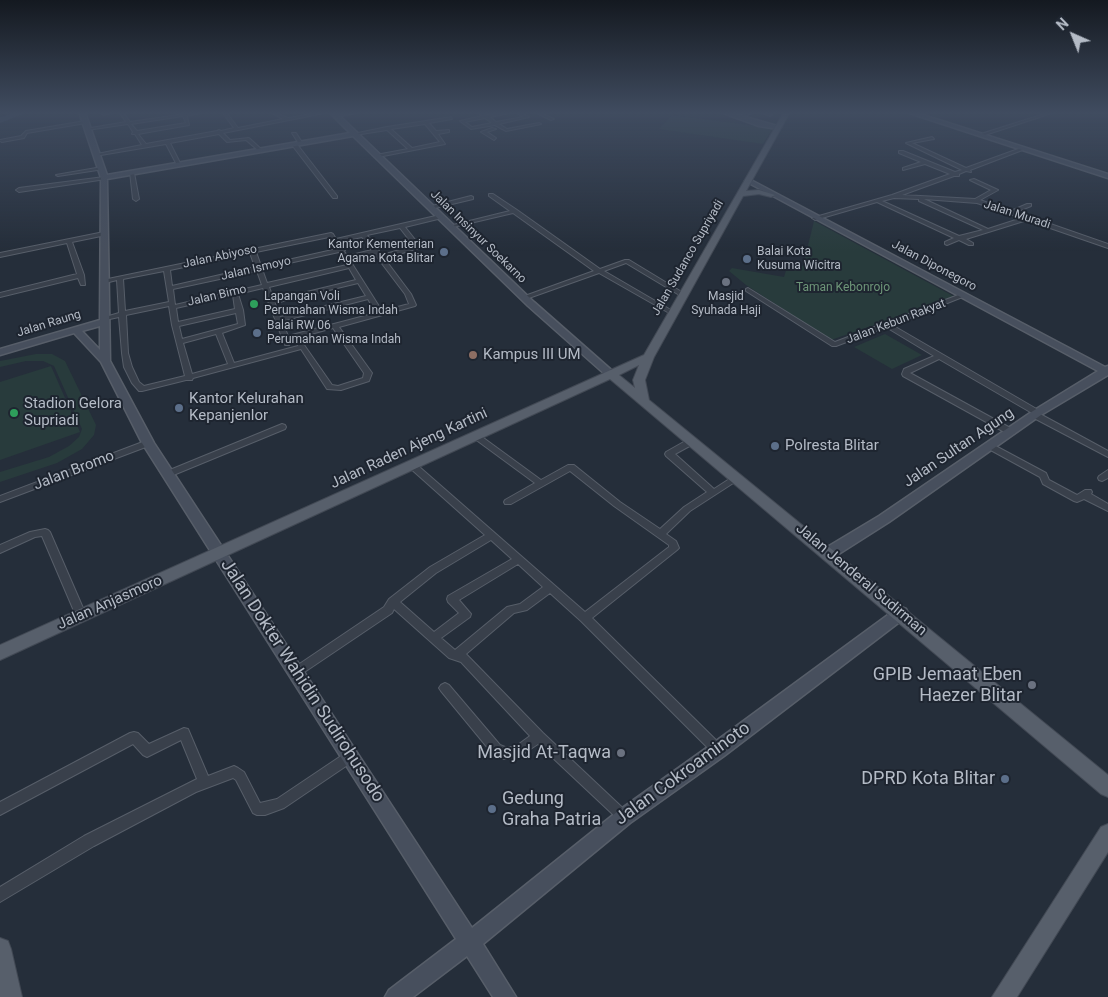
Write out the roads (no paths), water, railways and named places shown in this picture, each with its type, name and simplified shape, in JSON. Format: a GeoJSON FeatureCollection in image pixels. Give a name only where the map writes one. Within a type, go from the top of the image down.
{"type":"FeatureCollection","features":[{"type":"Feature","properties":{"kind":"main road","name":"Jalan Dokter Wahidin Sudirohusodo"},"geometry":{"type":"LineString","coordinates":[[98,159],[104,178],[105,362]]}},
{"type":"Feature","properties":{"kind":"main road"},"geometry":{"type":"LineString","coordinates":[[104,178],[214,159]]}},
{"type":"Feature","properties":{"kind":"main road","name":"Jalan Insinyur Soekarno"},"geometry":{"type":"LineString","coordinates":[[381,159],[524,298],[612,375]]}},
{"type":"Feature","properties":{"kind":"main road","name":"Jalan Sudanco Supriyadi"},"geometry":{"type":"LineString","coordinates":[[644,402],[639,380],[648,357],[694,273],[761,159]]}},
{"type":"Feature","properties":{"kind":"main road"},"geometry":{"type":"LineString","coordinates":[[1053,159],[1108,176]]}},
{"type":"Feature","properties":{"kind":"main road","name":"Jalan Diponegoro"},"geometry":{"type":"LineString","coordinates":[[749,181],[771,195],[1107,371]]}},
{"type":"Feature","properties":{"kind":"main road"},"geometry":{"type":"LineString","coordinates":[[740,194],[759,192],[771,195]]}},
{"type":"Feature","properties":{"kind":"main road","name":"Jalan Raung"},"geometry":{"type":"LineString","coordinates":[[0,352],[76,330],[106,319]]}},
{"type":"Feature","properties":{"kind":"main road","name":"Jalan Dokter Wahidin Sudirohusodo"},"geometry":{"type":"LineString","coordinates":[[76,330],[105,362],[148,443],[471,941],[505,997]]}},
{"type":"Feature","properties":{"kind":"main road"},"geometry":{"type":"LineString","coordinates":[[612,375],[648,357]]}},
{"type":"Feature","properties":{"kind":"main road","name":"Jalan Sultan Agung"},"geometry":{"type":"LineString","coordinates":[[829,552],[884,519],[1036,414],[1107,371]]}},
{"type":"Feature","properties":{"kind":"main road","name":"Jalan Jenderal Sudirman"},"geometry":{"type":"LineString","coordinates":[[612,375],[829,552],[1108,786]]}},
{"type":"Feature","properties":{"kind":"main road","name":"Jalan Raden Ajeng Kartini"},"geometry":{"type":"LineString","coordinates":[[220,553],[612,375]]}},
{"type":"Feature","properties":{"kind":"main road","name":"Jalan Anjasmoro"},"geometry":{"type":"LineString","coordinates":[[0,654],[220,553]]}},
{"type":"Feature","properties":{"kind":"main road","name":"Jalan Cokroaminoto"},"geometry":{"type":"LineString","coordinates":[[396,997],[471,941],[624,816],[718,750],[901,613]]}},
{"type":"Feature","properties":{"kind":"main road"},"geometry":{"type":"LineString","coordinates":[[1004,997],[1108,834]]}},
{"type":"Feature","properties":{"kind":"main road"},"geometry":{"type":"LineString","coordinates":[[0,949],[10,997]]}},
{"type":"Feature","properties":{"kind":"street"},"geometry":{"type":"LineString","coordinates":[[176,159],[179,165]]}},
{"type":"Feature","properties":{"kind":"street"},"geometry":{"type":"LineString","coordinates":[[308,159],[335,197]]}},
{"type":"Feature","properties":{"kind":"street"},"geometry":{"type":"LineString","coordinates":[[917,159],[957,175]]}},
{"type":"Feature","properties":{"kind":"street"},"geometry":{"type":"LineString","coordinates":[[942,159],[968,171]]}},
{"type":"Feature","properties":{"kind":"street"},"geometry":{"type":"LineString","coordinates":[[815,218],[894,196],[999,159]]}},
{"type":"Feature","properties":{"kind":"street"},"geometry":{"type":"LineString","coordinates":[[905,169],[926,162]]}},
{"type":"Feature","properties":{"kind":"street"},"geometry":{"type":"LineString","coordinates":[[58,175],[102,168]]}},
{"type":"Feature","properties":{"kind":"street"},"geometry":{"type":"LineString","coordinates":[[132,173],[136,199]]}},
{"type":"Feature","properties":{"kind":"street"},"geometry":{"type":"LineString","coordinates":[[19,190],[104,178]]}},
{"type":"Feature","properties":{"kind":"street"},"geometry":{"type":"LineString","coordinates":[[972,180],[995,190],[977,198],[978,201]]}},
{"type":"Feature","properties":{"kind":"street"},"geometry":{"type":"LineString","coordinates":[[491,195],[600,271],[673,313]]}},
{"type":"Feature","properties":{"kind":"street","name":"Jalan Muradi"},"geometry":{"type":"LineString","coordinates":[[894,196],[978,201],[1108,246]]}},
{"type":"Feature","properties":{"kind":"street"},"geometry":{"type":"LineString","coordinates":[[430,207],[471,198]]}},
{"type":"Feature","properties":{"kind":"street"},"geometry":{"type":"LineString","coordinates":[[916,198],[989,231]]}},
{"type":"Feature","properties":{"kind":"street"},"geometry":{"type":"LineString","coordinates":[[878,201],[971,244]]}},
{"type":"Feature","properties":{"kind":"street"},"geometry":{"type":"LineString","coordinates":[[1012,212],[1029,205]]}},
{"type":"Feature","properties":{"kind":"street"},"geometry":{"type":"LineString","coordinates":[[451,227],[515,211]]}},
{"type":"Feature","properties":{"kind":"street"},"geometry":{"type":"LineString","coordinates":[[380,314],[336,241],[440,217]]}},
{"type":"Feature","properties":{"kind":"street"},"geometry":{"type":"LineString","coordinates":[[947,242],[989,231],[1027,218]]}},
{"type":"Feature","properties":{"kind":"street"},"geometry":{"type":"LineString","coordinates":[[380,257],[418,247],[401,226]]}},
{"type":"Feature","properties":{"kind":"street"},"geometry":{"type":"LineString","coordinates":[[0,255],[104,234]]}},
{"type":"Feature","properties":{"kind":"street","name":"Jalan Abiyoso"},"geometry":{"type":"LineString","coordinates":[[106,281],[331,235],[336,241]]}},
{"type":"Feature","properties":{"kind":"street"},"geometry":{"type":"LineString","coordinates":[[285,339],[410,306],[414,303],[364,235]]}},
{"type":"Feature","properties":{"kind":"street"},"geometry":{"type":"LineString","coordinates":[[69,240],[82,284]]}},
{"type":"Feature","properties":{"kind":"street"},"geometry":{"type":"LineString","coordinates":[[252,250],[290,351]]}},
{"type":"Feature","properties":{"kind":"street","name":"Jalan Ismoyo"},"geometry":{"type":"LineString","coordinates":[[170,288],[342,250]]}},
{"type":"Feature","properties":{"kind":"street"},"geometry":{"type":"LineString","coordinates":[[347,258],[375,251]]}},
{"type":"Feature","properties":{"kind":"street"},"geometry":{"type":"LineString","coordinates":[[524,298],[622,262],[630,262],[684,292]]}},
{"type":"Feature","properties":{"kind":"street","name":"Jalan Bimo"},"geometry":{"type":"LineString","coordinates":[[106,319],[350,266]]}},
{"type":"Feature","properties":{"kind":"street"},"geometry":{"type":"LineString","coordinates":[[167,269],[175,325],[189,378]]}},
{"type":"Feature","properties":{"kind":"street"},"geometry":{"type":"LineString","coordinates":[[0,295],[80,275]]}},
{"type":"Feature","properties":{"kind":"street"},"geometry":{"type":"LineString","coordinates":[[120,278],[128,367],[139,387],[151,388],[302,348]]}},
{"type":"Feature","properties":{"kind":"street"},"geometry":{"type":"LineString","coordinates":[[272,302],[359,281]]}},
{"type":"Feature","properties":{"kind":"street"},"geometry":{"type":"LineString","coordinates":[[748,290],[829,343]]}},
{"type":"Feature","properties":{"kind":"street"},"geometry":{"type":"LineString","coordinates":[[179,342],[242,325],[240,310],[234,292]]}},
{"type":"Feature","properties":{"kind":"street","name":"Jalan Kebun Rakyat"},"geometry":{"type":"LineString","coordinates":[[829,343],[838,344],[963,296]]}},
{"type":"Feature","properties":{"kind":"street"},"geometry":{"type":"LineString","coordinates":[[278,320],[369,297]]}},
{"type":"Feature","properties":{"kind":"street"},"geometry":{"type":"LineString","coordinates":[[175,325],[240,310]]}},
{"type":"Feature","properties":{"kind":"street"},"geometry":{"type":"LineString","coordinates":[[887,325],[1036,414],[1108,454]]}},
{"type":"Feature","properties":{"kind":"street"},"geometry":{"type":"LineString","coordinates":[[297,336],[302,348],[330,387],[338,388],[366,379],[368,372],[335,326]]}},
{"type":"Feature","properties":{"kind":"street"},"geometry":{"type":"LineString","coordinates":[[218,332],[232,366]]}},
{"type":"Feature","properties":{"kind":"street"},"geometry":{"type":"LineString","coordinates":[[939,356],[907,371],[906,374],[1011,432]]}},
{"type":"Feature","properties":{"kind":"street"},"geometry":{"type":"LineString","coordinates":[[168,474],[282,426]]}},
{"type":"Feature","properties":{"kind":"street"},"geometry":{"type":"LineString","coordinates":[[478,437],[540,483]]}},
{"type":"Feature","properties":{"kind":"street"},"geometry":{"type":"LineString","coordinates":[[692,442],[669,454],[712,492]]}},
{"type":"Feature","properties":{"kind":"street","name":"Jalan Bromo"},"geometry":{"type":"LineString","coordinates":[[0,499],[148,443]]}},
{"type":"Feature","properties":{"kind":"street"},"geometry":{"type":"LineString","coordinates":[[990,446],[1042,475],[1045,481],[1077,499],[1086,494],[1108,508]]}},
{"type":"Feature","properties":{"kind":"street"},"geometry":{"type":"LineString","coordinates":[[412,466],[585,618],[718,750]]}},
{"type":"Feature","properties":{"kind":"street"},"geometry":{"type":"LineString","coordinates":[[508,502],[568,467],[573,467],[617,504],[673,543],[674,548],[585,618]]}},
{"type":"Feature","properties":{"kind":"street"},"geometry":{"type":"LineString","coordinates":[[661,533],[687,509],[737,478]]}},
{"type":"Feature","properties":{"kind":"street"},"geometry":{"type":"LineString","coordinates":[[0,549],[33,534],[45,532],[82,615]]}},
{"type":"Feature","properties":{"kind":"street"},"geometry":{"type":"LineString","coordinates":[[296,672],[388,610],[393,602],[433,570],[491,536]]}},
{"type":"Feature","properties":{"kind":"street"},"geometry":{"type":"LineString","coordinates":[[434,638],[466,614],[452,598],[468,588],[472,589],[517,560]]}},
{"type":"Feature","properties":{"kind":"street"},"geometry":{"type":"LineString","coordinates":[[456,656],[511,610],[523,607],[549,588]]}},
{"type":"Feature","properties":{"kind":"street"},"geometry":{"type":"LineString","coordinates":[[393,602],[456,656],[464,658],[539,736],[624,816]]}},
{"type":"Feature","properties":{"kind":"street"},"geometry":{"type":"LineString","coordinates":[[445,688],[496,750],[504,753],[517,752],[539,736]]}},
{"type":"Feature","properties":{"kind":"street"},"geometry":{"type":"LineString","coordinates":[[0,809],[134,737],[138,740],[143,750],[146,751],[184,733],[204,783]]}},
{"type":"Feature","properties":{"kind":"street"},"geometry":{"type":"LineString","coordinates":[[0,895],[89,841],[193,786],[234,772],[240,776],[257,809],[265,809],[280,804],[351,756]]}},
{"type":"Feature","properties":{"kind":"place","name":"Kantor Kementerian Agama Kota Blitar"},"geometry":{"type":"Point","coordinates":[444,252]}},
{"type":"Feature","properties":{"kind":"place","name":"Balai Kota Kusuma Wicitra"},"geometry":{"type":"Point","coordinates":[747,259]}},
{"type":"Feature","properties":{"kind":"place","name":"Masjid Syuhada Haji"},"geometry":{"type":"Point","coordinates":[726,282]}},
{"type":"Feature","properties":{"kind":"place","name":"Lapangan Voli Perumahan Wisma Indah"},"geometry":{"type":"Point","coordinates":[254,304]}},
{"type":"Feature","properties":{"kind":"place","name":"Balai RW 06 Perumahan Wisma Indah"},"geometry":{"type":"Point","coordinates":[257,333]}},
{"type":"Feature","properties":{"kind":"place","name":"Kampus III UM"},"geometry":{"type":"Point","coordinates":[473,355]}},
{"type":"Feature","properties":{"kind":"place","name":"Kantor Kelurahan Kepanjenlor"},"geometry":{"type":"Point","coordinates":[179,408]}},
{"type":"Feature","properties":{"kind":"place","name":"Stadion Gelora Supriadi"},"geometry":{"type":"Point","coordinates":[14,413]}},
{"type":"Feature","properties":{"kind":"place","name":"Polresta Blitar"},"geometry":{"type":"Point","coordinates":[775,446]}},
{"type":"Feature","properties":{"kind":"place","name":"GPIB Jemaat Eben Haezer Blitar"},"geometry":{"type":"Point","coordinates":[1032,685]}},
{"type":"Feature","properties":{"kind":"place","name":"Masjid At-Taqwa"},"geometry":{"type":"Point","coordinates":[621,753]}},
{"type":"Feature","properties":{"kind":"place","name":"DPRD Kota Blitar"},"geometry":{"type":"Point","coordinates":[1005,779]}},
{"type":"Feature","properties":{"kind":"place","name":"Gedung Graha Patria"},"geometry":{"type":"Point","coordinates":[492,809]}},
{"type":"Feature","properties":{"kind":"park label","name":"Taman Kebonrojo"},"geometry":{"type":"Point","coordinates":[843,288]}}]}
